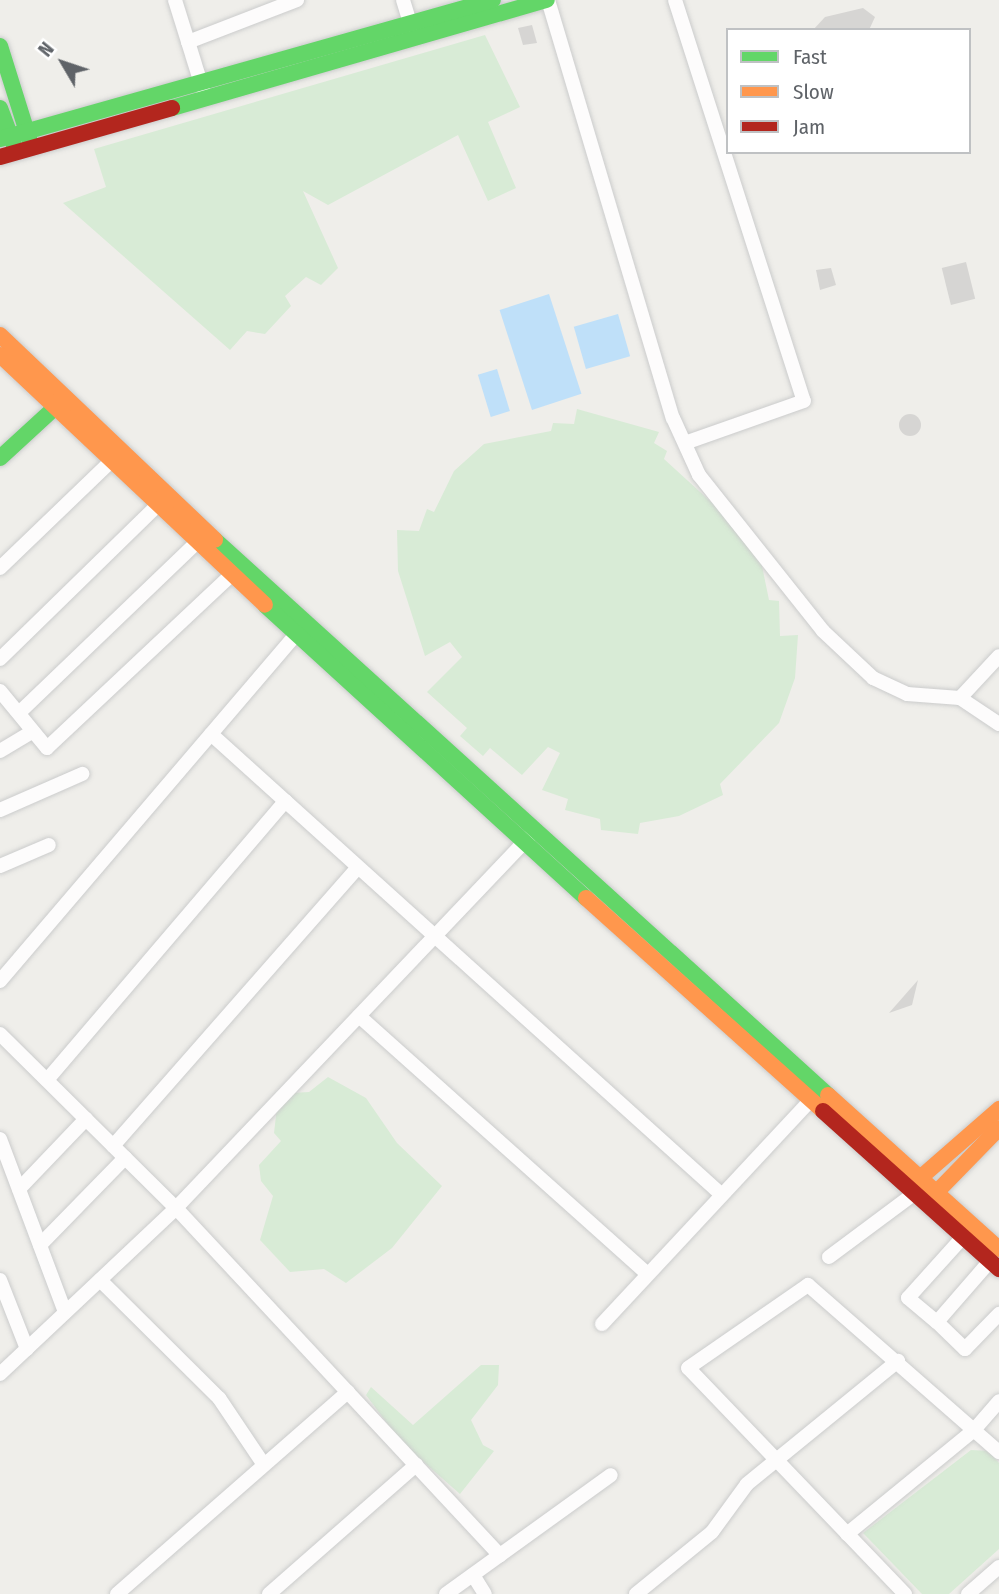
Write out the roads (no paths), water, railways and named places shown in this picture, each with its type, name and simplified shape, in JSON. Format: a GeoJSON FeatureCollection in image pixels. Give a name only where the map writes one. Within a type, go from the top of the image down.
{"type":"FeatureCollection","features":[{"type":"Feature","properties":{"kind":"street"},"geometry":{"type":"LineString","coordinates":[[175,0],[203,90]]}},
{"type":"Feature","properties":{"kind":"street"},"geometry":{"type":"LineString","coordinates":[[188,42],[297,0]]}},
{"type":"Feature","properties":{"kind":"street"},"geometry":{"type":"LineString","coordinates":[[402,0],[412,30]]}},
{"type":"Feature","properties":{"kind":"street"},"geometry":{"type":"LineString","coordinates":[[412,30],[464,4],[493,0]]}},
{"type":"Feature","properties":{"kind":"street"},"geometry":{"type":"LineString","coordinates":[[5,138],[203,90],[412,30],[548,0],[685,443],[699,475],[822,631],[873,678],[907,694],[960,698],[999,724]]}},
{"type":"Feature","properties":{"kind":"street"},"geometry":{"type":"LineString","coordinates":[[675,0],[804,401],[685,443]]}},
{"type":"Feature","properties":{"kind":"street"},"geometry":{"type":"LineString","coordinates":[[0,46],[27,132],[24,151]]}},
{"type":"Feature","properties":{"kind":"street"},"geometry":{"type":"LineString","coordinates":[[0,157],[203,90]]}},
{"type":"Feature","properties":{"kind":"street"},"geometry":{"type":"LineString","coordinates":[[0,108],[5,138],[24,151]]}},
{"type":"Feature","properties":{"kind":"street"},"geometry":{"type":"LineString","coordinates":[[0,335],[111,461],[230,576],[811,1100],[921,1191],[963,1237],[996,1259]]}},
{"type":"Feature","properties":{"kind":"street"},"geometry":{"type":"LineString","coordinates":[[0,355],[61,402],[536,830],[996,1259]]}},
{"type":"Feature","properties":{"kind":"street"},"geometry":{"type":"LineString","coordinates":[[2,453],[61,402]]}},
{"type":"Feature","properties":{"kind":"street"},"geometry":{"type":"LineString","coordinates":[[0,568],[111,461]]}},
{"type":"Feature","properties":{"kind":"street"},"geometry":{"type":"LineString","coordinates":[[0,659],[157,506]]}},
{"type":"Feature","properties":{"kind":"street"},"geometry":{"type":"LineString","coordinates":[[21,711],[196,543]]}},
{"type":"Feature","properties":{"kind":"street"},"geometry":{"type":"LineString","coordinates":[[2,695],[21,711],[32,732],[47,748],[230,576]]}},
{"type":"Feature","properties":{"kind":"street"},"geometry":{"type":"LineString","coordinates":[[0,981],[295,635]]}},
{"type":"Feature","properties":{"kind":"street"},"geometry":{"type":"LineString","coordinates":[[960,698],[999,656]]}},
{"type":"Feature","properties":{"kind":"street"},"geometry":{"type":"LineString","coordinates":[[0,751],[32,732]]}},
{"type":"Feature","properties":{"kind":"street"},"geometry":{"type":"LineString","coordinates":[[211,734],[722,1195]]}},
{"type":"Feature","properties":{"kind":"street"},"geometry":{"type":"LineString","coordinates":[[0,810],[82,774]]}},
{"type":"Feature","properties":{"kind":"street"},"geometry":{"type":"LineString","coordinates":[[47,1080],[285,801]]}},
{"type":"Feature","properties":{"kind":"street"},"geometry":{"type":"LineString","coordinates":[[0,1374],[176,1208],[536,830]]}},
{"type":"Feature","properties":{"kind":"street"},"geometry":{"type":"LineString","coordinates":[[0,866],[49,845]]}},
{"type":"Feature","properties":{"kind":"street"},"geometry":{"type":"LineString","coordinates":[[113,1146],[358,867]]}},
{"type":"Feature","properties":{"kind":"street"},"geometry":{"type":"LineString","coordinates":[[359,1016],[648,1274]]}},
{"type":"Feature","properties":{"kind":"street"},"geometry":{"type":"LineString","coordinates":[[0,1034],[176,1208],[500,1555]]}},
{"type":"Feature","properties":{"kind":"street"},"geometry":{"type":"LineString","coordinates":[[602,1324],[811,1100]]}},
{"type":"Feature","properties":{"kind":"street"},"geometry":{"type":"LineString","coordinates":[[921,1191],[999,1109]]}},
{"type":"Feature","properties":{"kind":"street"},"geometry":{"type":"LineString","coordinates":[[19,1189],[86,1119]]}},
{"type":"Feature","properties":{"kind":"street"},"geometry":{"type":"LineString","coordinates":[[829,1257],[921,1191],[999,1128]]}},
{"type":"Feature","properties":{"kind":"street"},"geometry":{"type":"LineString","coordinates":[[0,1139],[65,1312]]}},
{"type":"Feature","properties":{"kind":"street"},"geometry":{"type":"LineString","coordinates":[[40,1245],[125,1157]]}},
{"type":"Feature","properties":{"kind":"street"},"geometry":{"type":"LineString","coordinates":[[963,1237],[908,1298],[965,1349],[999,1314]]}},
{"type":"Feature","properties":{"kind":"street"},"geometry":{"type":"LineString","coordinates":[[937,1322],[996,1259]]}},
{"type":"Feature","properties":{"kind":"street"},"geometry":{"type":"LineString","coordinates":[[0,1280],[27,1349]]}},
{"type":"Feature","properties":{"kind":"street"},"geometry":{"type":"LineString","coordinates":[[100,1280],[219,1398],[262,1462]]}},
{"type":"Feature","properties":{"kind":"street"},"geometry":{"type":"LineString","coordinates":[[905,1594],[688,1368],[808,1285],[999,1452]]}},
{"type":"Feature","properties":{"kind":"street"},"geometry":{"type":"LineString","coordinates":[[636,1594],[712,1532],[747,1484],[898,1361]]}},
{"type":"Feature","properties":{"kind":"street"},"geometry":{"type":"LineString","coordinates":[[117,1594],[262,1462],[348,1392]]}},
{"type":"Feature","properties":{"kind":"street"},"geometry":{"type":"LineString","coordinates":[[847,1534],[974,1430],[999,1401]]}},
{"type":"Feature","properties":{"kind":"street"},"geometry":{"type":"LineString","coordinates":[[269,1594],[416,1465]]}},
{"type":"Feature","properties":{"kind":"street"},"geometry":{"type":"LineString","coordinates":[[446,1594],[611,1475]]}},
{"type":"Feature","properties":{"kind":"street"},"geometry":{"type":"LineString","coordinates":[[968,1594],[999,1567]]}},
{"type":"Feature","properties":{"kind":"street"},"geometry":{"type":"LineString","coordinates":[[472,1575],[485,1594]]}},
{"type":"Feature","properties":{"kind":"water"},"geometry":{"type":"Polygon","coordinates":[[[549,294],[581,394],[532,410],[500,310],[549,294]]]}},
{"type":"Feature","properties":{"kind":"water"},"geometry":{"type":"Polygon","coordinates":[[[618,314],[630,356],[586,369],[574,327],[618,314]]]}},
{"type":"Feature","properties":{"kind":"water"},"geometry":{"type":"Polygon","coordinates":[[[497,369],[510,411],[491,417],[478,375],[497,369]]]}}]}
